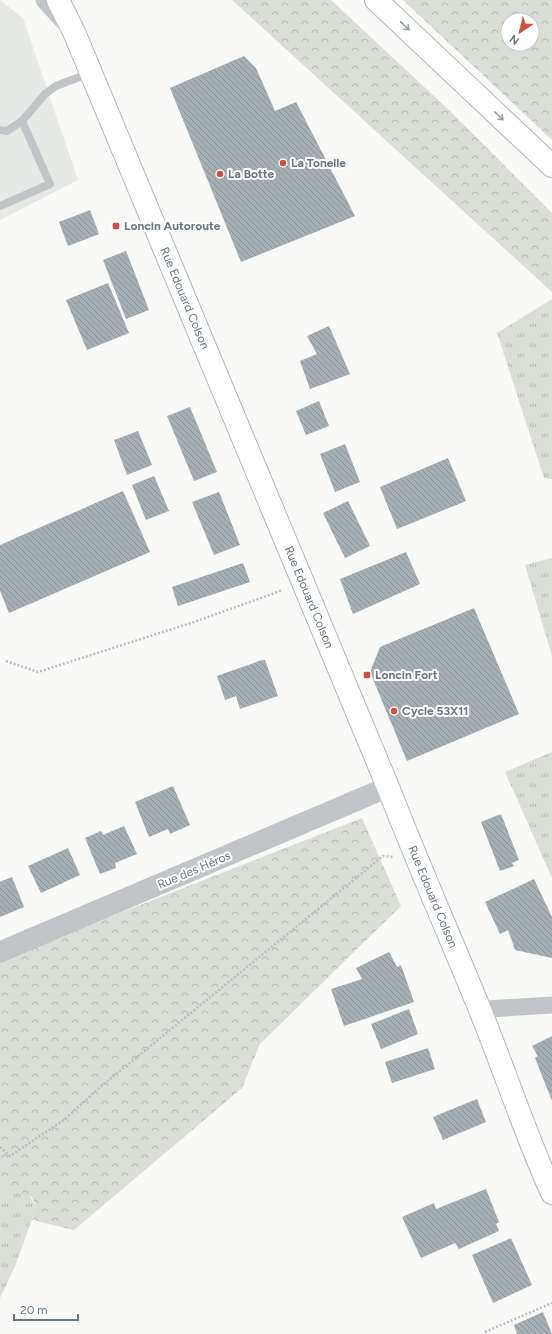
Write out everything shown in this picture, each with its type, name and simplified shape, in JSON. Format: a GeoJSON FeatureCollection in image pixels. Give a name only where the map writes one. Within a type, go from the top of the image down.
{"type":"FeatureCollection","features":[{"type":"Feature","properties":{"kind":"main road"},"geometry":{"type":"LineString","coordinates":[[376,0],[552,167]]}},
{"type":"Feature","properties":{"kind":"main road","name":"Rue Edouard Colson"},"geometry":{"type":"LineString","coordinates":[[54,2],[74,32],[388,787],[415,857],[481,1011],[539,1164],[552,1193]]}},
{"type":"Feature","properties":{"kind":"street","name":"Rue des Héros"},"geometry":{"type":"LineString","coordinates":[[0,952],[388,787]]}},
{"type":"Feature","properties":{"kind":"street"},"geometry":{"type":"LineString","coordinates":[[481,1011],[552,1005]]}},
{"type":"Feature","properties":{"kind":"lane"},"geometry":{"type":"LineString","coordinates":[[0,130],[7,131],[22,121],[45,94],[56,86],[90,72]]}},
{"type":"Feature","properties":{"kind":"lane"},"geometry":{"type":"LineString","coordinates":[[0,206],[50,184],[22,121]]}},
{"type":"Feature","properties":{"kind":"path"},"geometry":{"type":"LineString","coordinates":[[6,661],[38,672],[194,622],[302,582]]}},
{"type":"Feature","properties":{"kind":"path"},"geometry":{"type":"LineString","coordinates":[[0,1147],[10,1156],[64,1120],[99,1088],[383,856],[415,857]]}},
{"type":"Feature","properties":{"kind":"path"},"geometry":{"type":"LineString","coordinates":[[485,1332],[552,1304]]}},
{"type":"Feature","properties":{"kind":"shaded area"},"geometry":{"type":"Polygon","coordinates":[[[0,0],[23,18],[78,180],[0,220],[0,0]]]}},
{"type":"Feature","properties":{"kind":"green space"},"geometry":{"type":"Polygon","coordinates":[[[232,0],[331,0],[449,110],[552,213],[552,292],[232,0]]]}},
{"type":"Feature","properties":{"kind":"green space"},"geometry":{"type":"Polygon","coordinates":[[[403,0],[552,0],[552,140],[403,0]]]}},
{"type":"Feature","properties":{"kind":"green space"},"geometry":{"type":"Polygon","coordinates":[[[552,299],[552,479],[544,478],[497,333],[552,299]]]}},
{"type":"Feature","properties":{"kind":"green space"},"geometry":{"type":"Polygon","coordinates":[[[552,558],[552,656],[525,565],[552,558]]]}},
{"type":"Feature","properties":{"kind":"green space"},"geometry":{"type":"Polygon","coordinates":[[[552,752],[552,878],[505,772],[552,752]]]}},
{"type":"Feature","properties":{"kind":"green space"},"geometry":{"type":"Polygon","coordinates":[[[362,818],[401,906],[260,1044],[242,1088],[74,1230],[32,1220],[36,1208],[32,1197],[0,1186],[0,960],[362,818]]]}},
{"type":"Feature","properties":{"kind":"green space"},"geometry":{"type":"Polygon","coordinates":[[[0,1179],[26,1192],[36,1208],[16,1264],[0,1298],[0,1179]]]}},
{"type":"Feature","properties":{"kind":"building","name":"La Tonelle"},"geometry":{"type":"Polygon","coordinates":[[[244,56],[256,68],[275,111],[296,102],[355,216],[241,262],[170,88],[244,56]]]}},
{"type":"Feature","properties":{"kind":"building"},"geometry":{"type":"Polygon","coordinates":[[[90,210],[99,234],[68,246],[59,222],[90,210]]]}},
{"type":"Feature","properties":{"kind":"building"},"geometry":{"type":"Polygon","coordinates":[[[126,251],[149,310],[126,319],[103,260],[126,251]]]}},
{"type":"Feature","properties":{"kind":"building"},"geometry":{"type":"Polygon","coordinates":[[[108,283],[129,333],[87,350],[66,300],[108,283]]]}},
{"type":"Feature","properties":{"kind":"building"},"geometry":{"type":"Polygon","coordinates":[[[329,326],[350,374],[310,389],[300,361],[317,354],[307,336],[329,326]]]}},
{"type":"Feature","properties":{"kind":"building"},"geometry":{"type":"Polygon","coordinates":[[[319,401],[329,426],[306,435],[296,411],[319,401]]]}},
{"type":"Feature","properties":{"kind":"building"},"geometry":{"type":"Polygon","coordinates":[[[190,407],[217,472],[194,481],[167,416],[190,407]]]}},
{"type":"Feature","properties":{"kind":"building"},"geometry":{"type":"Polygon","coordinates":[[[138,431],[152,465],[127,475],[114,440],[138,431]]]}},
{"type":"Feature","properties":{"kind":"building"},"geometry":{"type":"Polygon","coordinates":[[[345,444],[360,482],[335,492],[320,454],[345,444]]]}},
{"type":"Feature","properties":{"kind":"building"},"geometry":{"type":"Polygon","coordinates":[[[448,458],[466,501],[397,529],[380,487],[448,458]]]}},
{"type":"Feature","properties":{"kind":"building"},"geometry":{"type":"Polygon","coordinates":[[[154,476],[169,511],[146,520],[132,485],[154,476]]]}},
{"type":"Feature","properties":{"kind":"building"},"geometry":{"type":"Polygon","coordinates":[[[123,491],[150,552],[9,613],[0,591],[0,545],[123,491]]]}},
{"type":"Feature","properties":{"kind":"building"},"geometry":{"type":"Polygon","coordinates":[[[219,492],[240,545],[214,555],[192,502],[219,492]]]}},
{"type":"Feature","properties":{"kind":"building"},"geometry":{"type":"Polygon","coordinates":[[[348,501],[370,546],[345,558],[323,513],[348,501]]]}},
{"type":"Feature","properties":{"kind":"building"},"geometry":{"type":"Polygon","coordinates":[[[406,552],[420,584],[353,614],[340,579],[406,552]]]}},
{"type":"Feature","properties":{"kind":"building"},"geometry":{"type":"Polygon","coordinates":[[[243,563],[250,582],[178,606],[172,587],[243,563]]]}},
{"type":"Feature","properties":{"kind":"building"},"geometry":{"type":"Polygon","coordinates":[[[474,608],[519,714],[407,761],[370,672],[380,647],[474,608]]]}},
{"type":"Feature","properties":{"kind":"building"},"geometry":{"type":"Polygon","coordinates":[[[265,660],[278,696],[240,709],[236,696],[225,700],[217,676],[265,660]]]}},
{"type":"Feature","properties":{"kind":"building"},"geometry":{"type":"Polygon","coordinates":[[[173,786],[190,825],[170,834],[168,829],[149,837],[135,802],[173,786]]]}},
{"type":"Feature","properties":{"kind":"building"},"geometry":{"type":"Polygon","coordinates":[[[501,814],[519,860],[512,863],[514,866],[500,871],[481,822],[501,814]]]}},
{"type":"Feature","properties":{"kind":"building"},"geometry":{"type":"Polygon","coordinates":[[[124,826],[137,854],[115,863],[116,868],[100,874],[85,838],[101,831],[103,835],[124,826]]]}},
{"type":"Feature","properties":{"kind":"building"},"geometry":{"type":"Polygon","coordinates":[[[68,848],[80,875],[41,893],[28,866],[68,848]]]}},
{"type":"Feature","properties":{"kind":"building"},"geometry":{"type":"Polygon","coordinates":[[[12,877],[24,907],[0,917],[0,882],[12,877]]]}},
{"type":"Feature","properties":{"kind":"building"},"geometry":{"type":"Polygon","coordinates":[[[534,879],[552,917],[552,958],[515,950],[508,930],[500,934],[485,902],[534,879]]]}},
{"type":"Feature","properties":{"kind":"building"},"geometry":{"type":"Polygon","coordinates":[[[389,952],[397,967],[401,965],[414,1002],[344,1026],[331,989],[362,979],[356,968],[389,952]]]}},
{"type":"Feature","properties":{"kind":"building"},"geometry":{"type":"Polygon","coordinates":[[[409,1009],[418,1034],[381,1049],[371,1024],[409,1009]]]}},
{"type":"Feature","properties":{"kind":"building"},"geometry":{"type":"Polygon","coordinates":[[[552,1036],[552,1101],[535,1058],[538,1056],[532,1046],[552,1036]]]}},
{"type":"Feature","properties":{"kind":"building"},"geometry":{"type":"Polygon","coordinates":[[[428,1048],[435,1069],[392,1083],[385,1062],[428,1048]]]}},
{"type":"Feature","properties":{"kind":"building"},"geometry":{"type":"Polygon","coordinates":[[[477,1099],[486,1122],[443,1140],[433,1117],[477,1099]]]}},
{"type":"Feature","properties":{"kind":"building"},"geometry":{"type":"Polygon","coordinates":[[[486,1189],[499,1222],[496,1224],[499,1231],[459,1249],[455,1243],[421,1258],[402,1217],[434,1203],[436,1209],[486,1189]]]}},
{"type":"Feature","properties":{"kind":"building"},"geometry":{"type":"Polygon","coordinates":[[[511,1238],[532,1285],[493,1303],[472,1255],[511,1238]]]}},
{"type":"Feature","properties":{"kind":"building"},"geometry":{"type":"Polygon","coordinates":[[[543,1312],[552,1334],[517,1334],[514,1325],[543,1312]]]}},
{"type":"Feature","properties":{"kind":"place","name":"La Tonelle"},"geometry":{"type":"Point","coordinates":[283,163]}},
{"type":"Feature","properties":{"kind":"place","name":"La Botte"},"geometry":{"type":"Point","coordinates":[220,174]}},
{"type":"Feature","properties":{"kind":"place","name":"Loncin Autoroute"},"geometry":{"type":"Point","coordinates":[116,226]}},
{"type":"Feature","properties":{"kind":"place","name":"Loncin Fort"},"geometry":{"type":"Point","coordinates":[367,675]}},
{"type":"Feature","properties":{"kind":"place","name":"Cycle 53X11"},"geometry":{"type":"Point","coordinates":[394,711]}}]}
